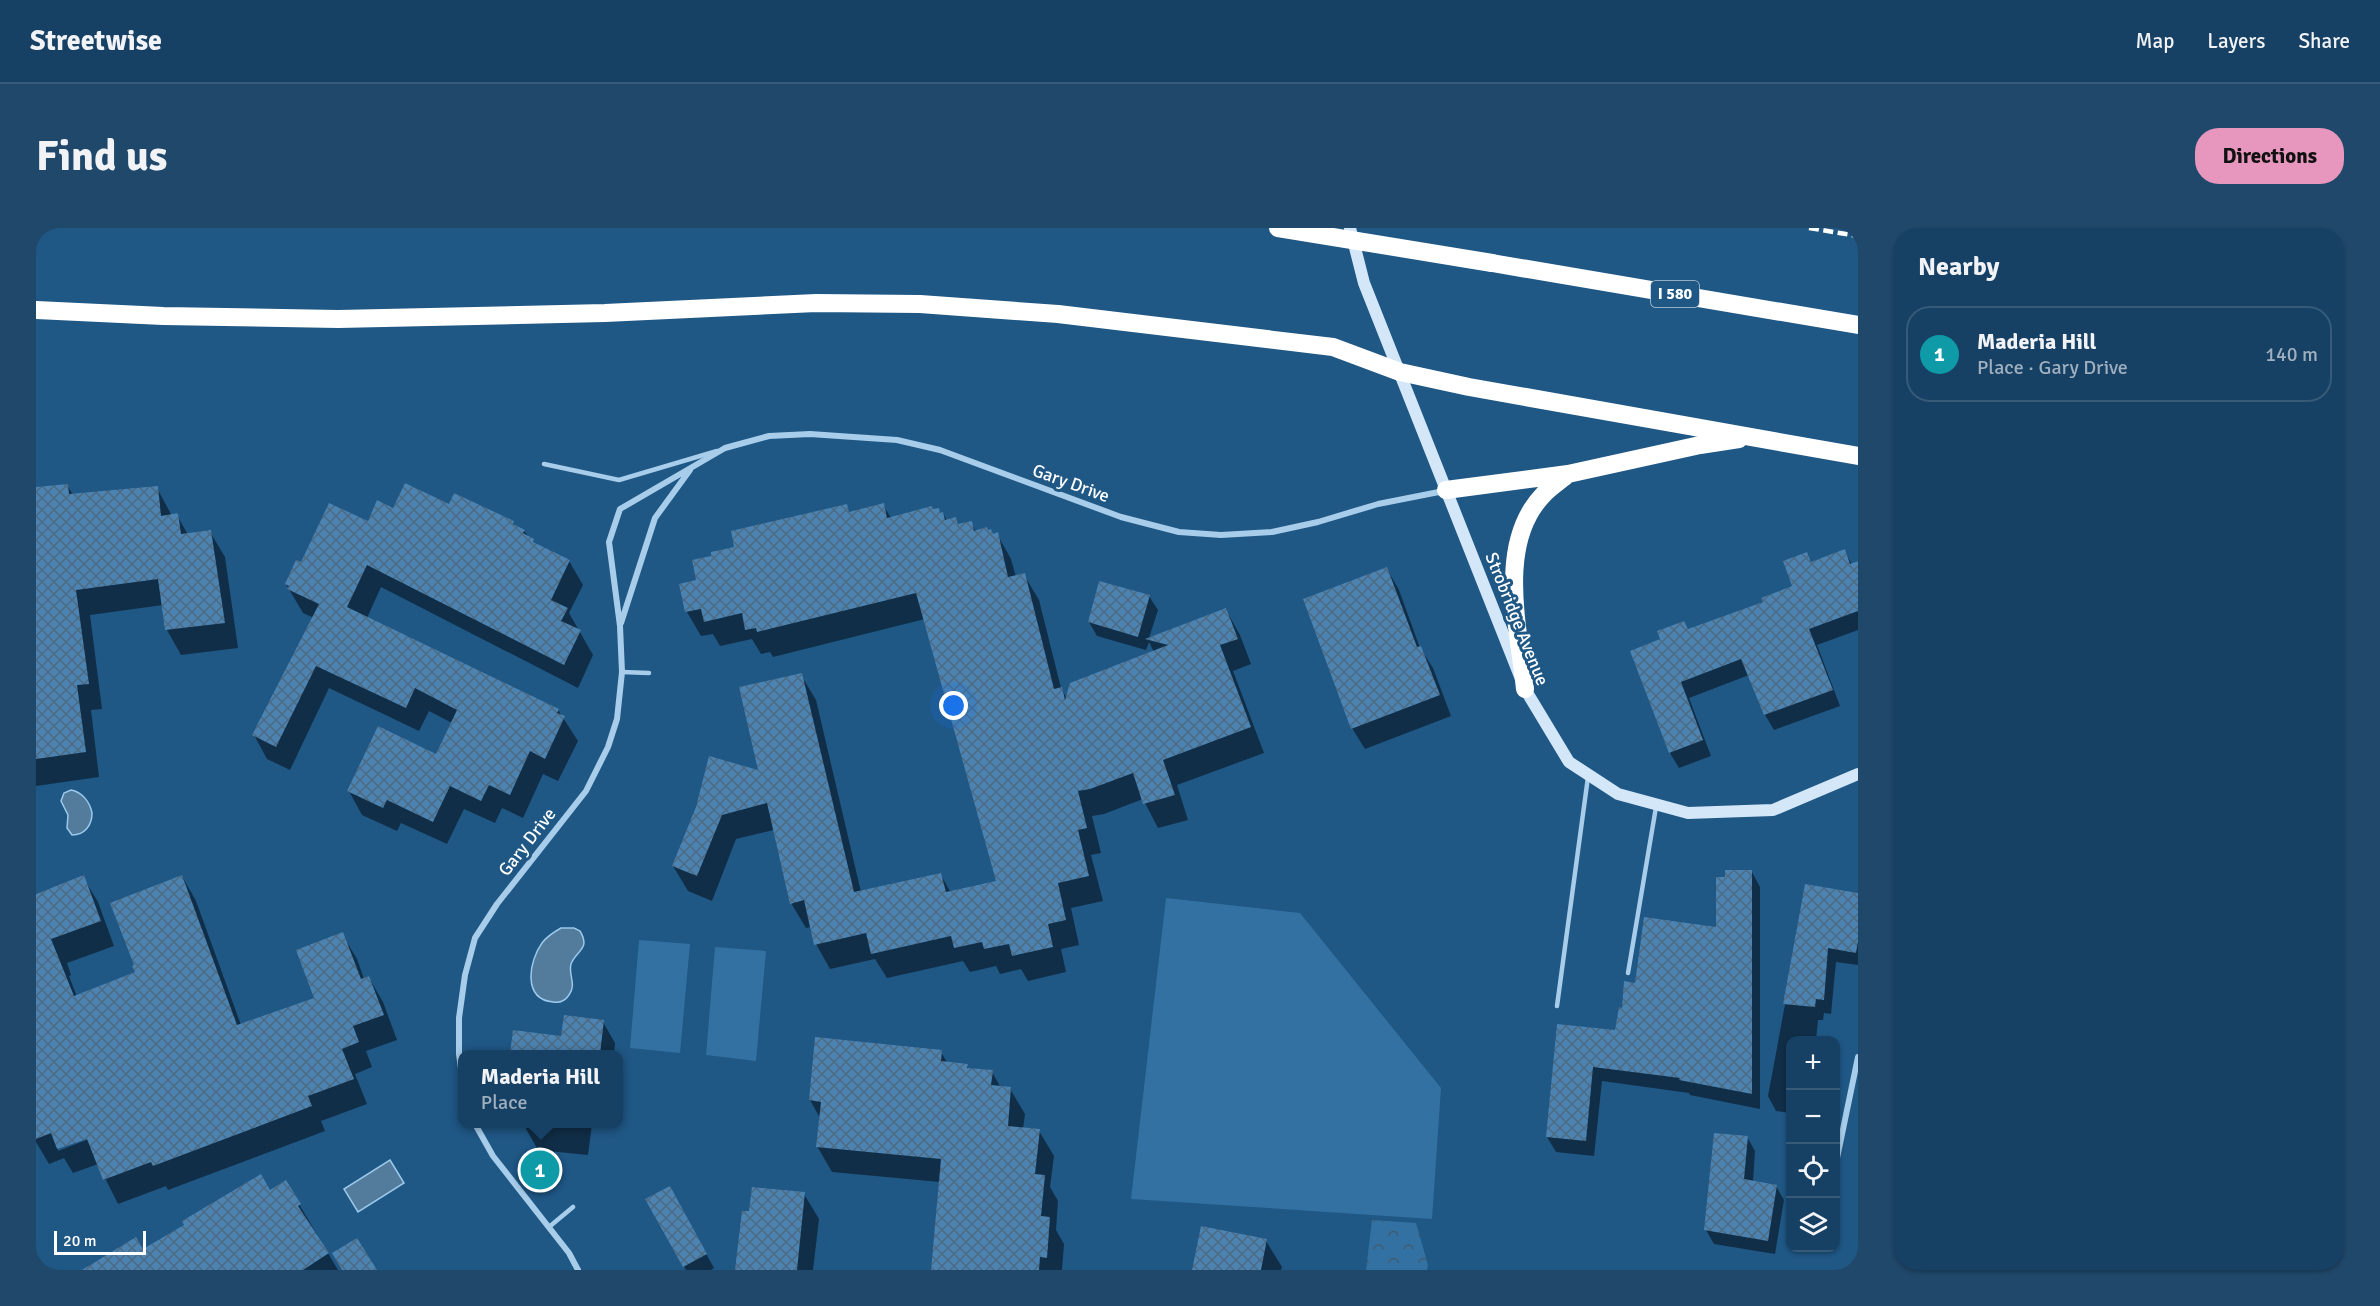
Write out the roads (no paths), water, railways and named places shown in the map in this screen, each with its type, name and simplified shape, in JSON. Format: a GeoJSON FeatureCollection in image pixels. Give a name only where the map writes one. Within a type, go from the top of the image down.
{"type":"FeatureCollection","features":[{"type":"Feature","properties":{"kind":"highway","name":"I 580"},"geometry":{"type":"LineString","coordinates":[[1278,228],[1858,325]]}},
{"type":"Feature","properties":{"kind":"highway"},"geometry":{"type":"LineString","coordinates":[[36,310],[163,316],[338,319],[605,313],[787,303],[910,304],[1067,315],[1333,347],[1400,372],[1469,387],[1858,456]]}},
{"type":"Feature","properties":{"kind":"highway"},"geometry":{"type":"LineString","coordinates":[[1446,490],[1568,474],[1700,445],[1755,436]]}},
{"type":"Feature","properties":{"kind":"highway"},"geometry":{"type":"LineString","coordinates":[[1525,689],[1514,580],[1518,542],[1523,526],[1542,495],[1568,474]]}},
{"type":"Feature","properties":{"kind":"main road","name":"Strobridge Avenue"},"geometry":{"type":"LineString","coordinates":[[1350,228],[1364,283],[1525,689],[1569,762],[1618,794],[1688,813],[1773,810],[1858,774]]}},
{"type":"Feature","properties":{"kind":"street","name":"Gary Drive"},"geometry":{"type":"LineString","coordinates":[[459,1050],[459,1017],[465,975],[475,938],[496,904],[586,791],[609,747],[617,719],[622,672],[620,626],[609,542],[620,508],[725,448],[769,436],[800,434],[854,435],[897,440],[971,460],[1120,517],[1179,532],[1210,534],[1272,532],[1318,522],[1378,504],[1446,490]]}},
{"type":"Feature","properties":{"kind":"street","name":"Gary Drive"},"geometry":{"type":"LineString","coordinates":[[620,626],[655,518],[692,467]]}},
{"type":"Feature","properties":{"kind":"street"},"geometry":{"type":"LineString","coordinates":[[1840,1144],[1858,1057]]}},
{"type":"Feature","properties":{"kind":"street"},"geometry":{"type":"LineString","coordinates":[[477,1128],[493,1156],[569,1253],[579,1270]]}},
{"type":"Feature","properties":{"kind":"lane"},"geometry":{"type":"LineString","coordinates":[[544,464],[619,480],[725,448]]}},
{"type":"Feature","properties":{"kind":"lane"},"geometry":{"type":"LineString","coordinates":[[622,672],[649,673]]}},
{"type":"Feature","properties":{"kind":"lane"},"geometry":{"type":"LineString","coordinates":[[1557,1006],[1588,774]]}},
{"type":"Feature","properties":{"kind":"lane"},"geometry":{"type":"LineString","coordinates":[[1628,973],[1656,804]]}},
{"type":"Feature","properties":{"kind":"lane"},"geometry":{"type":"LineString","coordinates":[[549,1227],[573,1207]]}},
{"type":"Feature","properties":{"kind":"railway"},"geometry":{"type":"LineString","coordinates":[[1809,228],[1858,236]]}},
{"type":"Feature","properties":{"kind":"place","name":"Maderia Hill"},"geometry":{"type":"Point","coordinates":[540,1170]}}]}
